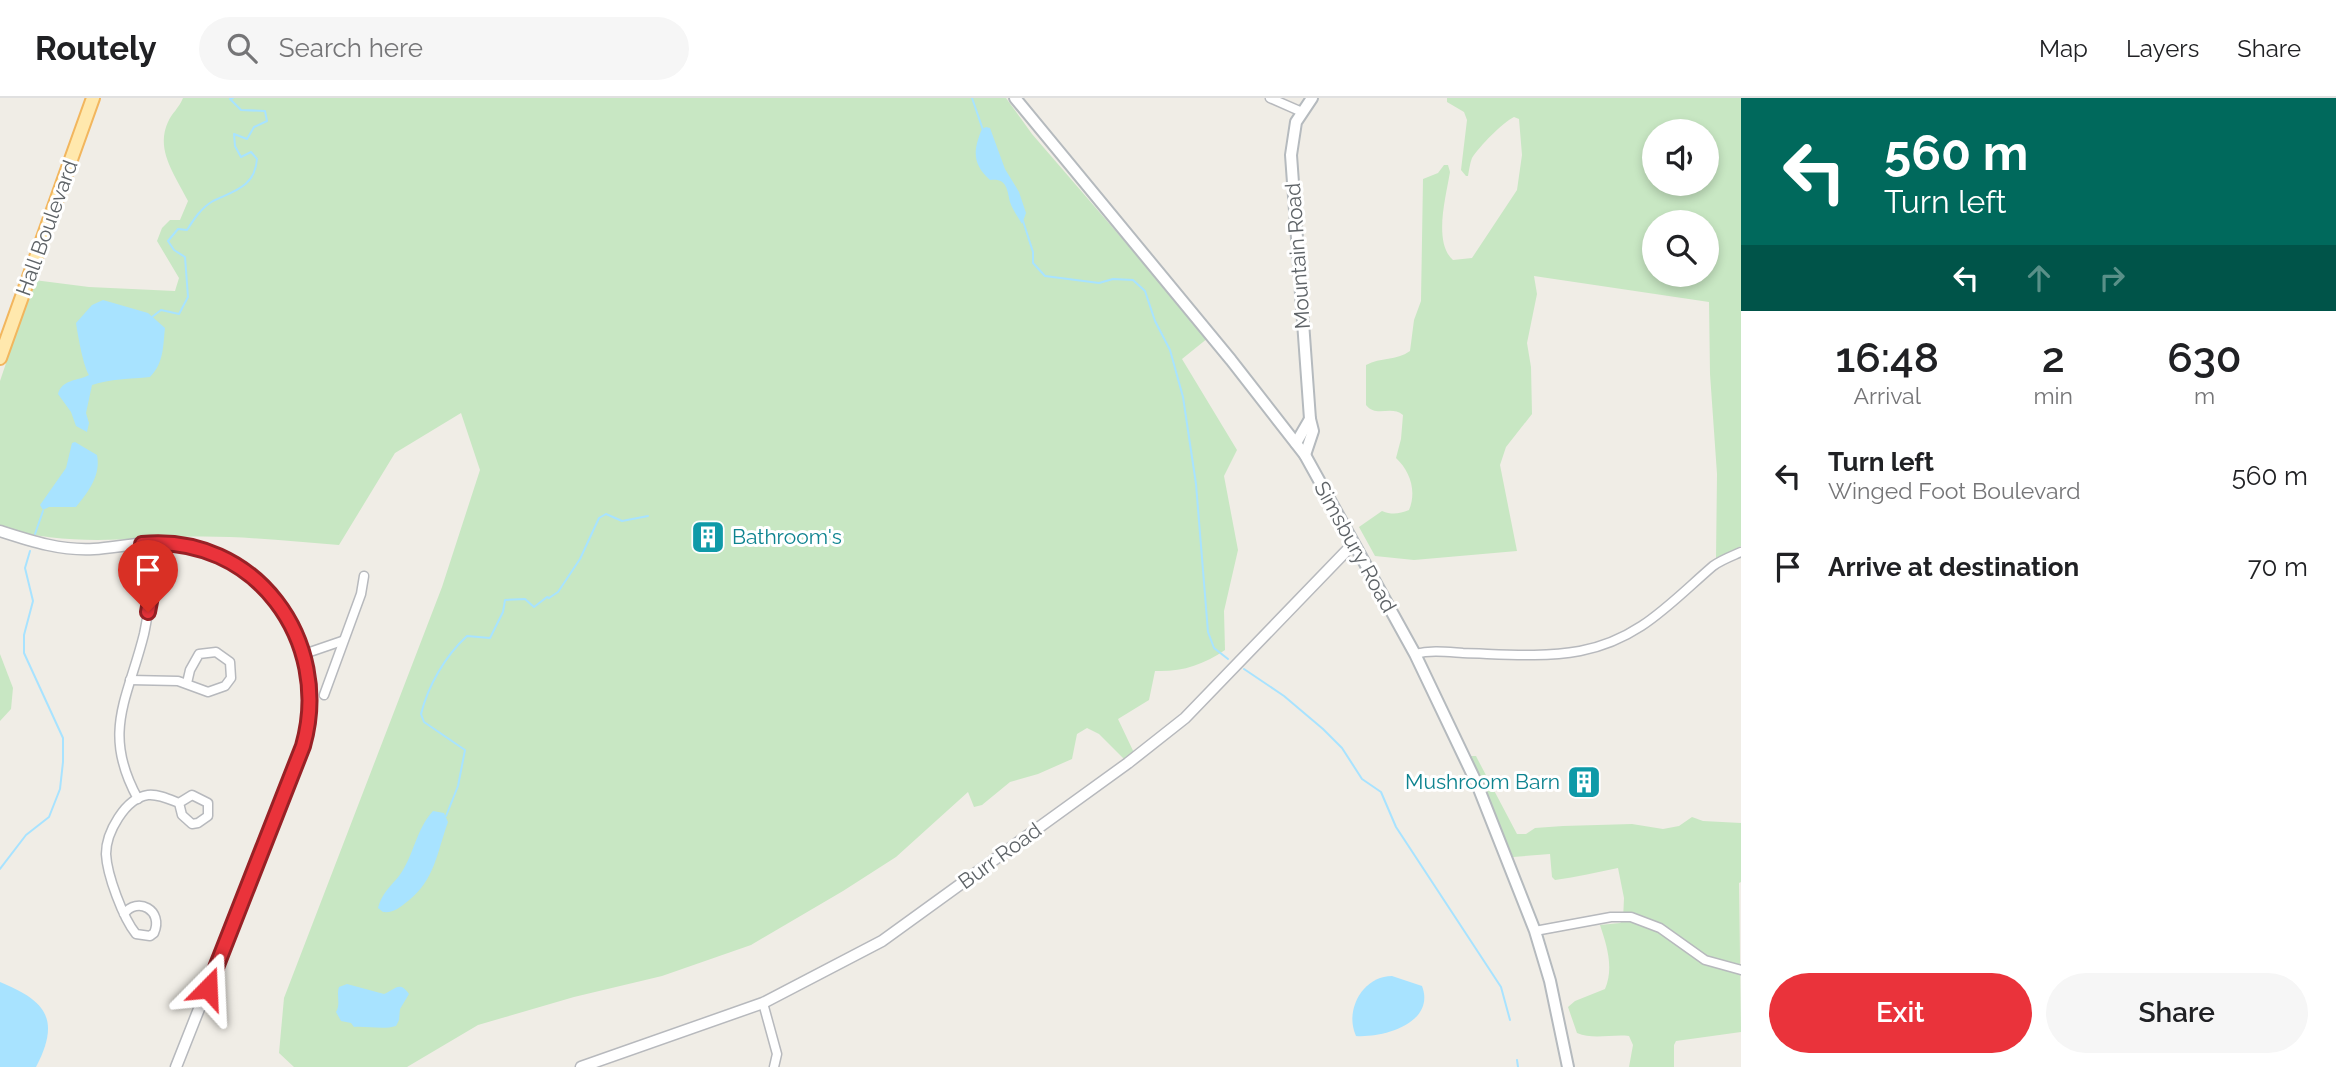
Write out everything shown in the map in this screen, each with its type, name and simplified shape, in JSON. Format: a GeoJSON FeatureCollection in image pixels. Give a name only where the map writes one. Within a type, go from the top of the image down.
{"type":"FeatureCollection","features":[{"type":"Feature","properties":{"kind":"main road","name":"Hall Boulevard"},"geometry":{"type":"LineString","coordinates":[[0,358],[93,98]]}},
{"type":"Feature","properties":{"kind":"main road","name":"Simsbury Road"},"geometry":{"type":"LineString","coordinates":[[1015,98],[1231,360],[1305,455],[1415,654],[1477,784],[1535,931],[1550,981],[1567,1067]]}},
{"type":"Feature","properties":{"kind":"main road","name":"Mountain Road"},"geometry":{"type":"LineString","coordinates":[[1305,455],[1313,431],[1291,155],[1292,135],[1302,112],[1312,98]]}},
{"type":"Feature","properties":{"kind":"main road"},"geometry":{"type":"LineString","coordinates":[[1296,443],[1310,419]]}},
{"type":"Feature","properties":{"kind":"street"},"geometry":{"type":"LineString","coordinates":[[1270,98],[1302,112]]}},
{"type":"Feature","properties":{"kind":"street"},"geometry":{"type":"LineString","coordinates":[[0,531],[51,547],[74,549],[178,544],[206,552],[233,563],[269,592],[291,622],[304,654],[311,704],[303,746],[176,1067]]}},
{"type":"Feature","properties":{"kind":"street"},"geometry":{"type":"LineString","coordinates":[[138,799],[118,742],[118,720],[144,634],[152,591],[156,586],[147,544]]}},
{"type":"Feature","properties":{"kind":"street","name":"Burr Road"},"geometry":{"type":"LineString","coordinates":[[581,1067],[763,1003],[882,941],[1159,740],[1185,718],[1353,544]]}},
{"type":"Feature","properties":{"kind":"street"},"geometry":{"type":"LineString","coordinates":[[1415,654],[1533,654],[1579,651],[1598,646],[1635,631],[1677,601],[1714,565],[1741,552]]}},
{"type":"Feature","properties":{"kind":"street"},"geometry":{"type":"LineString","coordinates":[[324,695],[360,594],[363,576]]}},
{"type":"Feature","properties":{"kind":"street"},"geometry":{"type":"LineString","coordinates":[[304,654],[342,641]]}},
{"type":"Feature","properties":{"kind":"street"},"geometry":{"type":"LineString","coordinates":[[130,680],[187,683],[202,690],[218,691],[230,678],[230,662],[216,652],[199,654],[190,670],[187,683]]}},
{"type":"Feature","properties":{"kind":"street"},"geometry":{"type":"LineString","coordinates":[[124,914],[136,906],[155,912],[157,919],[154,933],[150,936],[136,934],[124,914],[111,875],[107,847],[115,824],[138,799],[155,795],[179,803]]}},
{"type":"Feature","properties":{"kind":"street"},"geometry":{"type":"LineString","coordinates":[[1535,931],[1611,917],[1631,917],[1660,928],[1692,954],[1741,970]]}},
{"type":"Feature","properties":{"kind":"street"},"geometry":{"type":"LineString","coordinates":[[763,1003],[777,1054],[774,1067]]}},
{"type":"Feature","properties":{"kind":"green space"},"geometry":{"type":"Polygon","coordinates":[[[183,98],[1006,98],[1032,134],[1208,338],[1182,359],[1237,450],[1224,476],[1238,550],[1224,611],[1225,650],[1192,666],[1155,671],[1149,700],[1118,719],[1136,757],[1128,763],[1099,734],[1087,728],[1077,734],[1072,759],[1038,774],[1010,782],[982,805],[974,807],[968,792],[896,857],[751,945],[662,976],[574,997],[478,1025],[407,1067],[294,1067],[279,1053],[284,998],[442,587],[480,470],[461,413],[395,453],[339,545],[221,537],[69,539],[0,527],[0,381],[34,280],[89,287],[175,291],[179,278],[157,241],[162,228],[170,220],[180,220],[188,201],[168,162],[164,142],[168,122],[183,98]]]}},
{"type":"Feature","properties":{"kind":"green space"},"geometry":{"type":"Polygon","coordinates":[[[1447,98],[1741,98],[1741,546],[1716,560],[1717,474],[1710,374],[1709,302],[1534,276],[1537,294],[1527,343],[1531,367],[1532,414],[1506,447],[1500,465],[1517,551],[1414,560],[1375,556],[1359,527],[1382,511],[1395,514],[1409,510],[1412,489],[1405,469],[1396,458],[1403,415],[1394,411],[1374,411],[1366,405],[1366,365],[1410,351],[1414,320],[1421,301],[1423,179],[1448,165],[1450,172],[1442,231],[1447,252],[1453,260],[1472,258],[1517,190],[1522,155],[1519,119],[1514,117],[1509,120],[1485,142],[1472,158],[1466,176],[1461,170],[1467,120],[1464,112],[1447,102],[1447,98]]]}},
{"type":"Feature","properties":{"kind":"green space"},"geometry":{"type":"Polygon","coordinates":[[[0,654],[13,688],[11,709],[0,721],[0,654]]]}},
{"type":"Feature","properties":{"kind":"green space"},"geometry":{"type":"Polygon","coordinates":[[[1470,756],[1476,756],[1517,834],[1526,834],[1535,828],[1563,826],[1632,824],[1663,829],[1679,826],[1692,817],[1703,821],[1741,823],[1741,1032],[1676,1041],[1674,1067],[1629,1067],[1633,1045],[1629,1036],[1589,1036],[1577,1033],[1568,1007],[1575,1001],[1605,989],[1608,981],[1609,957],[1600,925],[1620,923],[1623,920],[1624,898],[1618,868],[1555,880],[1552,877],[1550,854],[1513,857],[1470,756]]]}},
{"type":"Feature","properties":{"kind":"water"},"geometry":{"type":"Polygon","coordinates":[[[990,128],[1005,169],[1019,192],[1026,213],[1022,224],[1011,205],[1005,185],[1000,181],[990,180],[977,162],[977,144],[982,129],[990,128]]]}},
{"type":"Feature","properties":{"kind":"water"},"geometry":{"type":"Polygon","coordinates":[[[103,300],[148,313],[165,328],[163,348],[158,366],[150,377],[92,385],[86,413],[89,423],[87,432],[76,426],[71,412],[58,394],[67,383],[89,375],[76,323],[92,305],[103,300]]]}},
{"type":"Feature","properties":{"kind":"water"},"geometry":{"type":"Polygon","coordinates":[[[75,442],[97,455],[93,482],[76,507],[49,507],[43,510],[40,505],[66,468],[72,443],[75,442]]]}},
{"type":"Feature","properties":{"kind":"water"},"geometry":{"type":"Polygon","coordinates":[[[433,811],[444,813],[448,822],[430,875],[408,901],[393,911],[383,912],[378,908],[382,898],[404,868],[427,818],[433,811]]]}},
{"type":"Feature","properties":{"kind":"water"},"geometry":{"type":"Polygon","coordinates":[[[1392,976],[1422,986],[1424,999],[1421,1010],[1414,1019],[1392,1031],[1356,1036],[1352,1016],[1359,996],[1372,982],[1392,976]]]}},
{"type":"Feature","properties":{"kind":"water"},"geometry":{"type":"Polygon","coordinates":[[[0,982],[29,997],[45,1014],[47,1036],[36,1067],[0,1067],[0,982]]]}},
{"type":"Feature","properties":{"kind":"water"},"geometry":{"type":"Polygon","coordinates":[[[347,984],[384,994],[397,987],[406,990],[409,994],[400,1009],[396,1026],[354,1027],[351,1023],[341,1021],[336,1012],[338,990],[347,984]]]}},
{"type":"Feature","properties":{"kind":"waterway"},"geometry":{"type":"LineString","coordinates":[[152,317],[161,310],[179,314],[188,297],[185,257],[174,250],[168,241],[178,229],[187,230],[198,214],[213,201],[236,191],[248,182],[255,168],[257,159],[251,152],[241,157],[235,146],[234,134],[247,139],[254,127],[267,121],[265,111],[241,110],[230,99],[233,98]]}},
{"type":"Feature","properties":{"kind":"waterway"},"geometry":{"type":"LineString","coordinates":[[972,98],[983,130]]}},
{"type":"Feature","properties":{"kind":"waterway"},"geometry":{"type":"LineString","coordinates":[[1023,221],[1033,252],[1033,263],[1045,276],[1099,283],[1113,279],[1133,280],[1145,291],[1155,321],[1170,350],[1183,397],[1196,484],[1208,632],[1214,648],[1228,659]]}},
{"type":"Feature","properties":{"kind":"waterway"},"geometry":{"type":"LineString","coordinates":[[35,534],[43,511]]}},
{"type":"Feature","properties":{"kind":"waterway"},"geometry":{"type":"LineString","coordinates":[[446,816],[458,786],[465,750],[424,722],[421,714],[433,682],[445,662],[467,636],[490,638],[503,612],[505,600],[525,599],[534,607],[558,592],[580,559],[599,518],[606,514],[622,521],[648,516]]}},
{"type":"Feature","properties":{"kind":"waterway"},"geometry":{"type":"LineString","coordinates":[[0,869],[26,835],[49,817],[60,789],[63,762],[63,738],[24,653],[24,635],[33,601],[25,568],[30,551]]}},
{"type":"Feature","properties":{"kind":"waterway"},"geometry":{"type":"LineString","coordinates":[[1244,669],[1284,696],[1323,729],[1342,748],[1362,779],[1381,792],[1396,827],[1501,987],[1510,1020]]}},
{"type":"Feature","properties":{"kind":"waterway"},"geometry":{"type":"LineString","coordinates":[[1517,1060],[1518,1067]]}},
{"type":"Feature","properties":{"kind":"place","name":"Bathroom's"},"geometry":{"type":"Point","coordinates":[708,537]}},
{"type":"Feature","properties":{"kind":"place","name":"Mushroom Barn"},"geometry":{"type":"Point","coordinates":[1584,782]}},
{"type":"Feature","properties":{"kind":"route"},"geometry":{"type":"LineString","coordinates":[[148,612],[152,591],[147,587],[142,544],[178,544],[233,563],[269,592],[291,622],[304,654],[310,682],[309,726],[303,746],[208,988]]}}]}
